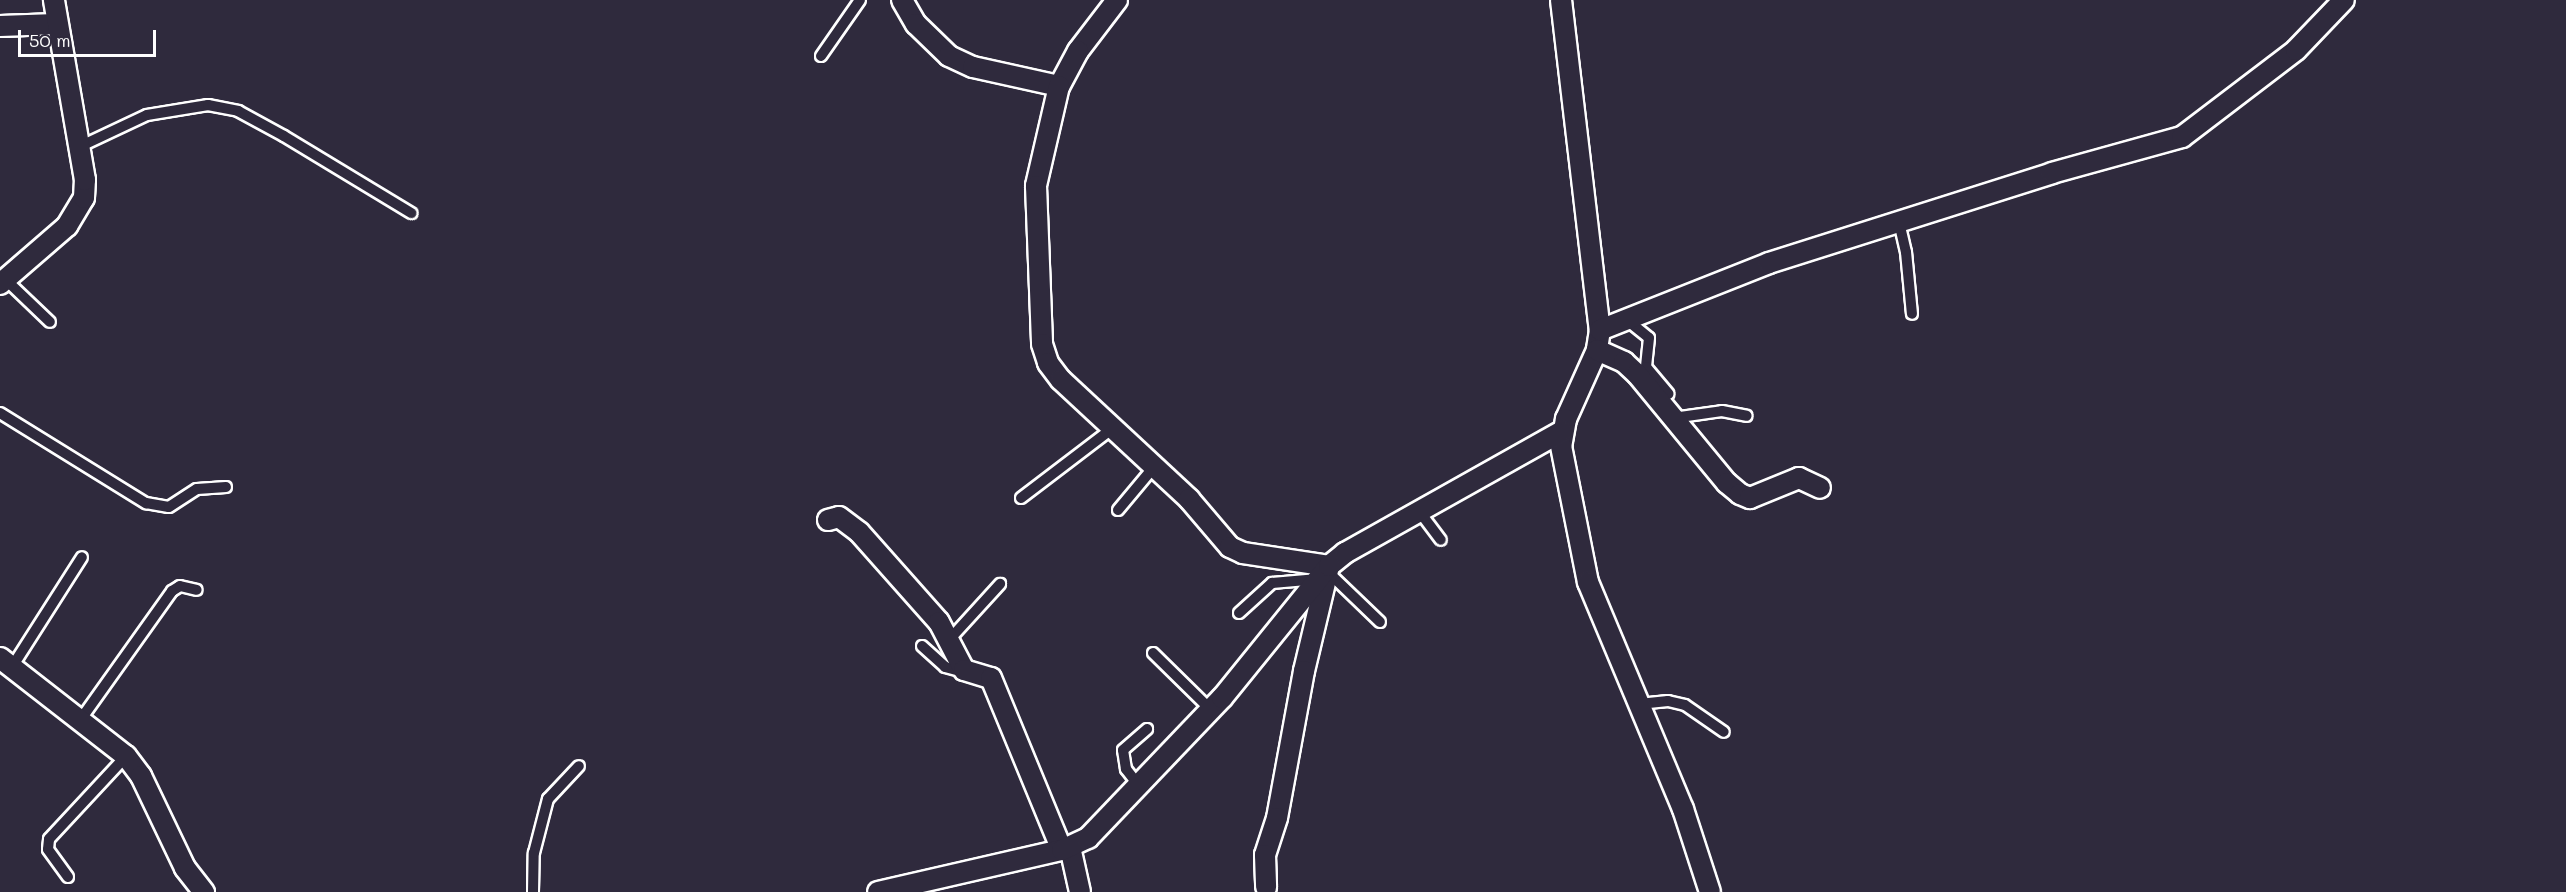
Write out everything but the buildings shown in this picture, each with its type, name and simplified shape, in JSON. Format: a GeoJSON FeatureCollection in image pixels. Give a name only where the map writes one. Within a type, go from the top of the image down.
{"type":"FeatureCollection","features":[{"type":"Feature","properties":{"kind":"street"},"geometry":{"type":"LineString","coordinates":[[3,281],[78,213],[85,180],[56,24],[54,0]]}},
{"type":"Feature","properties":{"kind":"street"},"geometry":{"type":"LineString","coordinates":[[902,0],[916,24],[949,56],[973,67],[1059,86]]}},
{"type":"Feature","properties":{"kind":"street"},"geometry":{"type":"LineString","coordinates":[[1117,0],[1078,51],[1059,86],[1035,203],[1042,344],[1048,363],[1061,380],[1189,499],[1230,547],[1243,553],[1325,572]]}},
{"type":"Feature","properties":{"kind":"street"},"geometry":{"type":"LineString","coordinates":[[1561,0],[1598,340],[1562,431],[1588,582],[1683,809],[1710,892]]}},
{"type":"Feature","properties":{"kind":"street"},"geometry":{"type":"LineString","coordinates":[[1598,340],[1627,320],[1769,263],[2052,173],[2182,137],[2296,50],[2344,0]]}},
{"type":"Feature","properties":{"kind":"street"},"geometry":{"type":"LineString","coordinates":[[0,26],[56,24]]}},
{"type":"Feature","properties":{"kind":"street"},"geometry":{"type":"LineString","coordinates":[[1598,340],[1624,362],[1740,494],[1750,498],[1798,478],[1820,488]]}},
{"type":"Feature","properties":{"kind":"street"},"geometry":{"type":"LineString","coordinates":[[878,892],[1066,848],[1103,826],[1210,710],[1325,572],[1419,511],[1562,431]]}},
{"type":"Feature","properties":{"kind":"street"},"geometry":{"type":"LineString","coordinates":[[828,520],[839,517],[859,532],[939,622],[960,666],[969,673],[986,675],[994,683],[1066,848],[1080,892]]}},
{"type":"Feature","properties":{"kind":"street"},"geometry":{"type":"LineString","coordinates":[[1266,887],[1265,855],[1280,807],[1304,671],[1325,572]]}},
{"type":"Feature","properties":{"kind":"street"},"geometry":{"type":"LineString","coordinates":[[6,662],[126,756],[141,776],[185,868],[204,892]]}},
{"type":"Feature","properties":{"kind":"lane"},"geometry":{"type":"LineString","coordinates":[[821,57],[860,0]]}},
{"type":"Feature","properties":{"kind":"lane"},"geometry":{"type":"LineString","coordinates":[[79,147],[147,115],[208,105],[238,111],[411,213]]}},
{"type":"Feature","properties":{"kind":"lane"},"geometry":{"type":"LineString","coordinates":[[1899,222],[1906,252],[1912,314]]}},
{"type":"Feature","properties":{"kind":"lane"},"geometry":{"type":"LineString","coordinates":[[3,281],[50,322]]}},
{"type":"Feature","properties":{"kind":"lane"},"geometry":{"type":"LineString","coordinates":[[1627,320],[1649,338],[1646,367],[1669,394]]}},
{"type":"Feature","properties":{"kind":"lane"},"geometry":{"type":"LineString","coordinates":[[1673,418],[1722,411],[1747,416]]}},
{"type":"Feature","properties":{"kind":"lane"},"geometry":{"type":"LineString","coordinates":[[0,413],[146,503],[169,507],[197,489],[226,487]]}},
{"type":"Feature","properties":{"kind":"lane"},"geometry":{"type":"LineString","coordinates":[[1021,498],[1113,428]]}},
{"type":"Feature","properties":{"kind":"lane"},"geometry":{"type":"LineString","coordinates":[[1118,510],[1154,467]]}},
{"type":"Feature","properties":{"kind":"lane"},"geometry":{"type":"LineString","coordinates":[[1419,511],[1441,540]]}},
{"type":"Feature","properties":{"kind":"lane"},"geometry":{"type":"LineString","coordinates":[[6,662],[82,557]]}},
{"type":"Feature","properties":{"kind":"lane"},"geometry":{"type":"LineString","coordinates":[[1239,613],[1272,583],[1325,572],[1380,622]]}},
{"type":"Feature","properties":{"kind":"lane"},"geometry":{"type":"LineString","coordinates":[[949,640],[1000,584]]}},
{"type":"Feature","properties":{"kind":"lane"},"geometry":{"type":"LineString","coordinates":[[81,719],[172,591],[180,586],[197,590]]}},
{"type":"Feature","properties":{"kind":"lane"},"geometry":{"type":"LineString","coordinates":[[922,646],[945,667],[969,673]]}},
{"type":"Feature","properties":{"kind":"lane"},"geometry":{"type":"LineString","coordinates":[[1153,653],[1210,710]]}},
{"type":"Feature","properties":{"kind":"lane"},"geometry":{"type":"LineString","coordinates":[[1638,704],[1668,701],[1685,705],[1724,732]]}},
{"type":"Feature","properties":{"kind":"lane"},"geometry":{"type":"LineString","coordinates":[[1140,787],[1126,769],[1123,750],[1147,729]]}},
{"type":"Feature","properties":{"kind":"lane"},"geometry":{"type":"LineString","coordinates":[[68,877],[48,849],[49,839],[126,756]]}},
{"type":"Feature","properties":{"kind":"lane"},"geometry":{"type":"LineString","coordinates":[[532,892],[534,853],[548,798],[579,766]]}}]}
